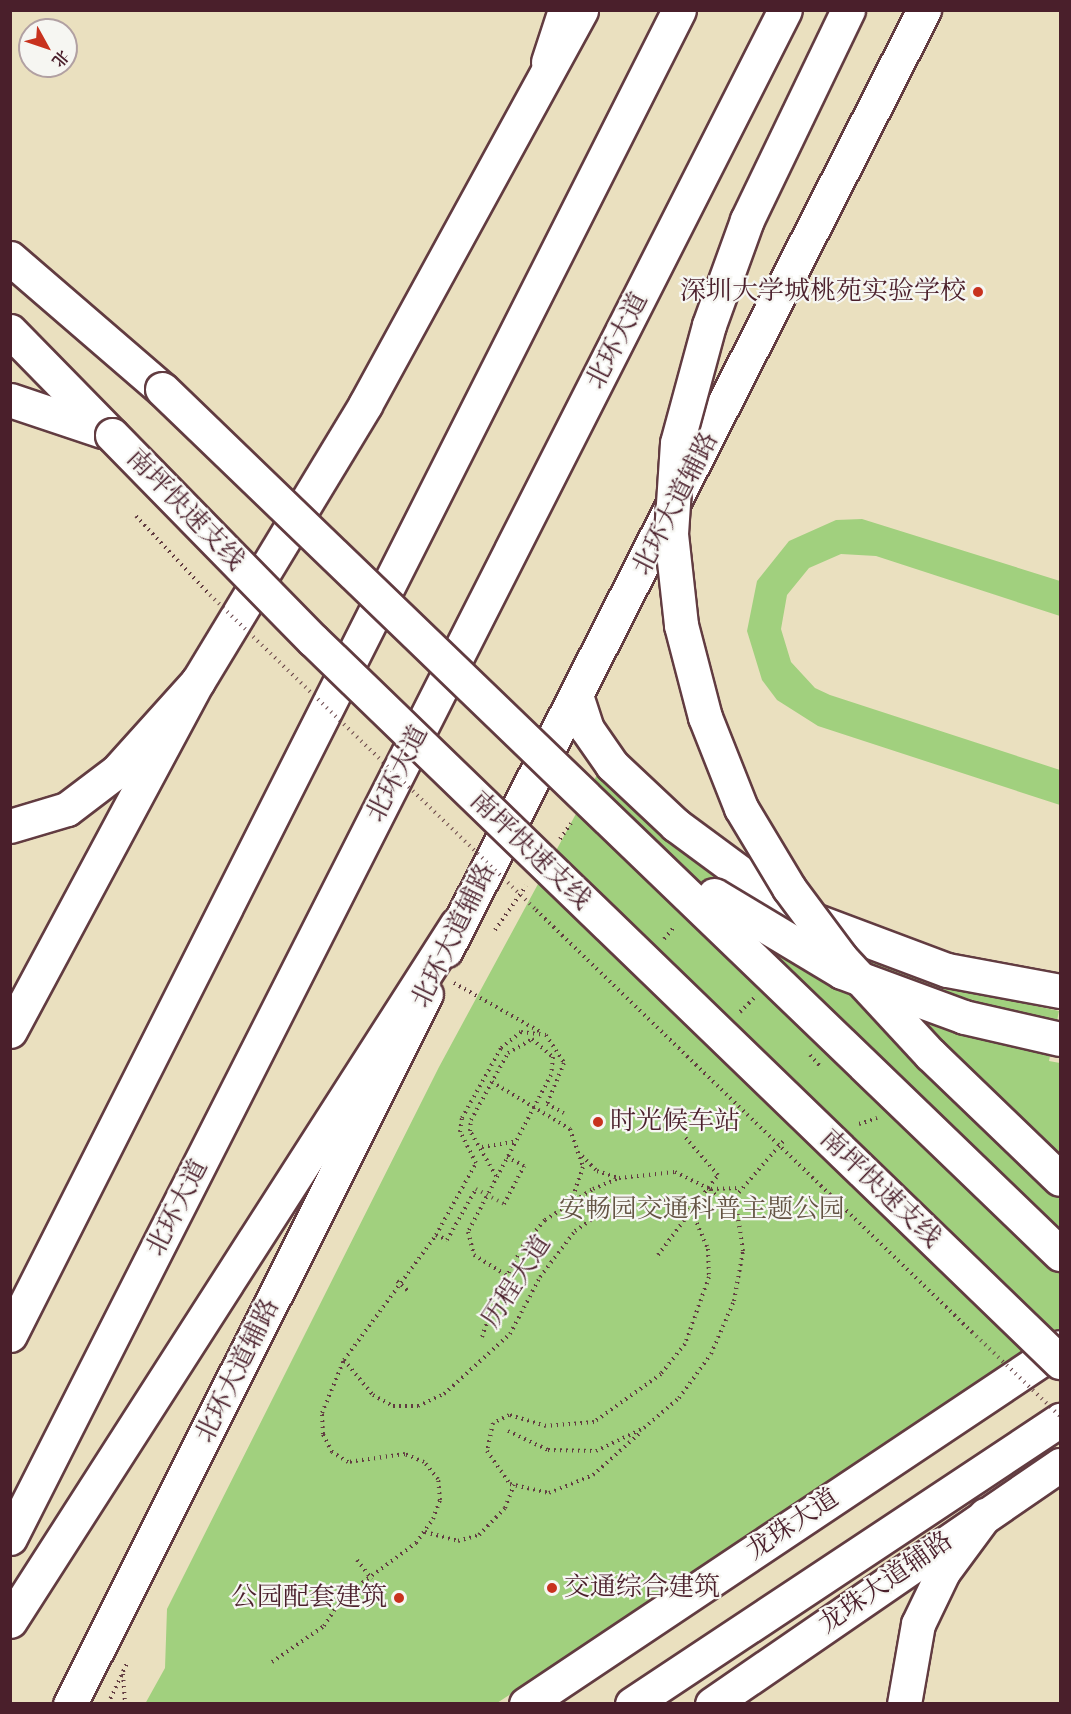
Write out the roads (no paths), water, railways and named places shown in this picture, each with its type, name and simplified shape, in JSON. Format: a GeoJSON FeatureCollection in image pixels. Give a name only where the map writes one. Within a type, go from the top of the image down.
{"type":"FeatureCollection","features":[{"type":"Feature","properties":{"kind":"main road"},"geometry":{"type":"LineString","coordinates":[[548,62],[564,10]]}},
{"type":"Feature","properties":{"kind":"main road"},"geometry":{"type":"LineString","coordinates":[[10,1031],[198,681],[365,405],[548,62],[581,10]]}},
{"type":"Feature","properties":{"kind":"main road"},"geometry":{"type":"LineString","coordinates":[[10,1335],[679,10]]}},
{"type":"Feature","properties":{"kind":"main road","name":"北环大道"},"geometry":{"type":"LineString","coordinates":[[10,1538],[786,10]]}},
{"type":"Feature","properties":{"kind":"main road"},"geometry":{"type":"LineString","coordinates":[[848,10],[747,220],[709,325],[678,443],[671,534],[681,625],[705,717],[741,808],[789,888],[841,958],[930,1054],[1060,1179]]}},
{"type":"Feature","properties":{"kind":"main road","name":"北环大道辅路"},"geometry":{"type":"LineString","coordinates":[[70,1704],[436,973],[457,924],[924,10]]}},
{"type":"Feature","properties":{"kind":"main road"},"geometry":{"type":"LineString","coordinates":[[10,258],[162,389],[616,823],[1060,1254]]}},
{"type":"Feature","properties":{"kind":"main road","name":"南坪快速支线"},"geometry":{"type":"LineString","coordinates":[[10,331],[313,640],[1060,1362]]}},
{"type":"Feature","properties":{"kind":"main road"},"geometry":{"type":"LineString","coordinates":[[10,400],[112,435]]}},
{"type":"Feature","properties":{"kind":"main road"},"geometry":{"type":"LineString","coordinates":[[10,826],[67,809],[117,771],[198,681]]}},
{"type":"Feature","properties":{"kind":"main road"},"geometry":{"type":"LineString","coordinates":[[576,695],[587,729],[612,765],[676,825],[795,913],[947,970],[1060,991]]}},
{"type":"Feature","properties":{"kind":"main road"},"geometry":{"type":"LineString","coordinates":[[616,823],[744,918],[842,972],[964,1017],[1060,1039]]}},
{"type":"Feature","properties":{"kind":"main road"},"geometry":{"type":"LineString","coordinates":[[10,1622],[457,924]]}},
{"type":"Feature","properties":{"kind":"main road","name":"龙珠大道"},"geometry":{"type":"LineString","coordinates":[[526,1704],[1060,1347]]}},
{"type":"Feature","properties":{"kind":"main road"},"geometry":{"type":"LineString","coordinates":[[632,1704],[1060,1418]]}},
{"type":"Feature","properties":{"kind":"main road","name":"龙珠大道辅路"},"geometry":{"type":"LineString","coordinates":[[712,1704],[1060,1465]]}},
{"type":"Feature","properties":{"kind":"main road"},"geometry":{"type":"LineString","coordinates":[[904,1704],[918,1624],[943,1572],[985,1515]]}},
{"type":"Feature","properties":{"kind":"place","name":"深圳大学城桃苑实验学校"},"geometry":{"type":"Point","coordinates":[978,292]}},
{"type":"Feature","properties":{"kind":"place","name":"时光候车站"},"geometry":{"type":"Point","coordinates":[598,1122]}},
{"type":"Feature","properties":{"kind":"place","name":"交通综合建筑"},"geometry":{"type":"Point","coordinates":[552,1588]}},
{"type":"Feature","properties":{"kind":"place","name":"公园配套建筑"},"geometry":{"type":"Point","coordinates":[399,1598]}},
{"type":"Feature","properties":{"kind":"park label","name":"安畅园交通科普主题公园"},"geometry":{"type":"Point","coordinates":[702,1210]}}]}
